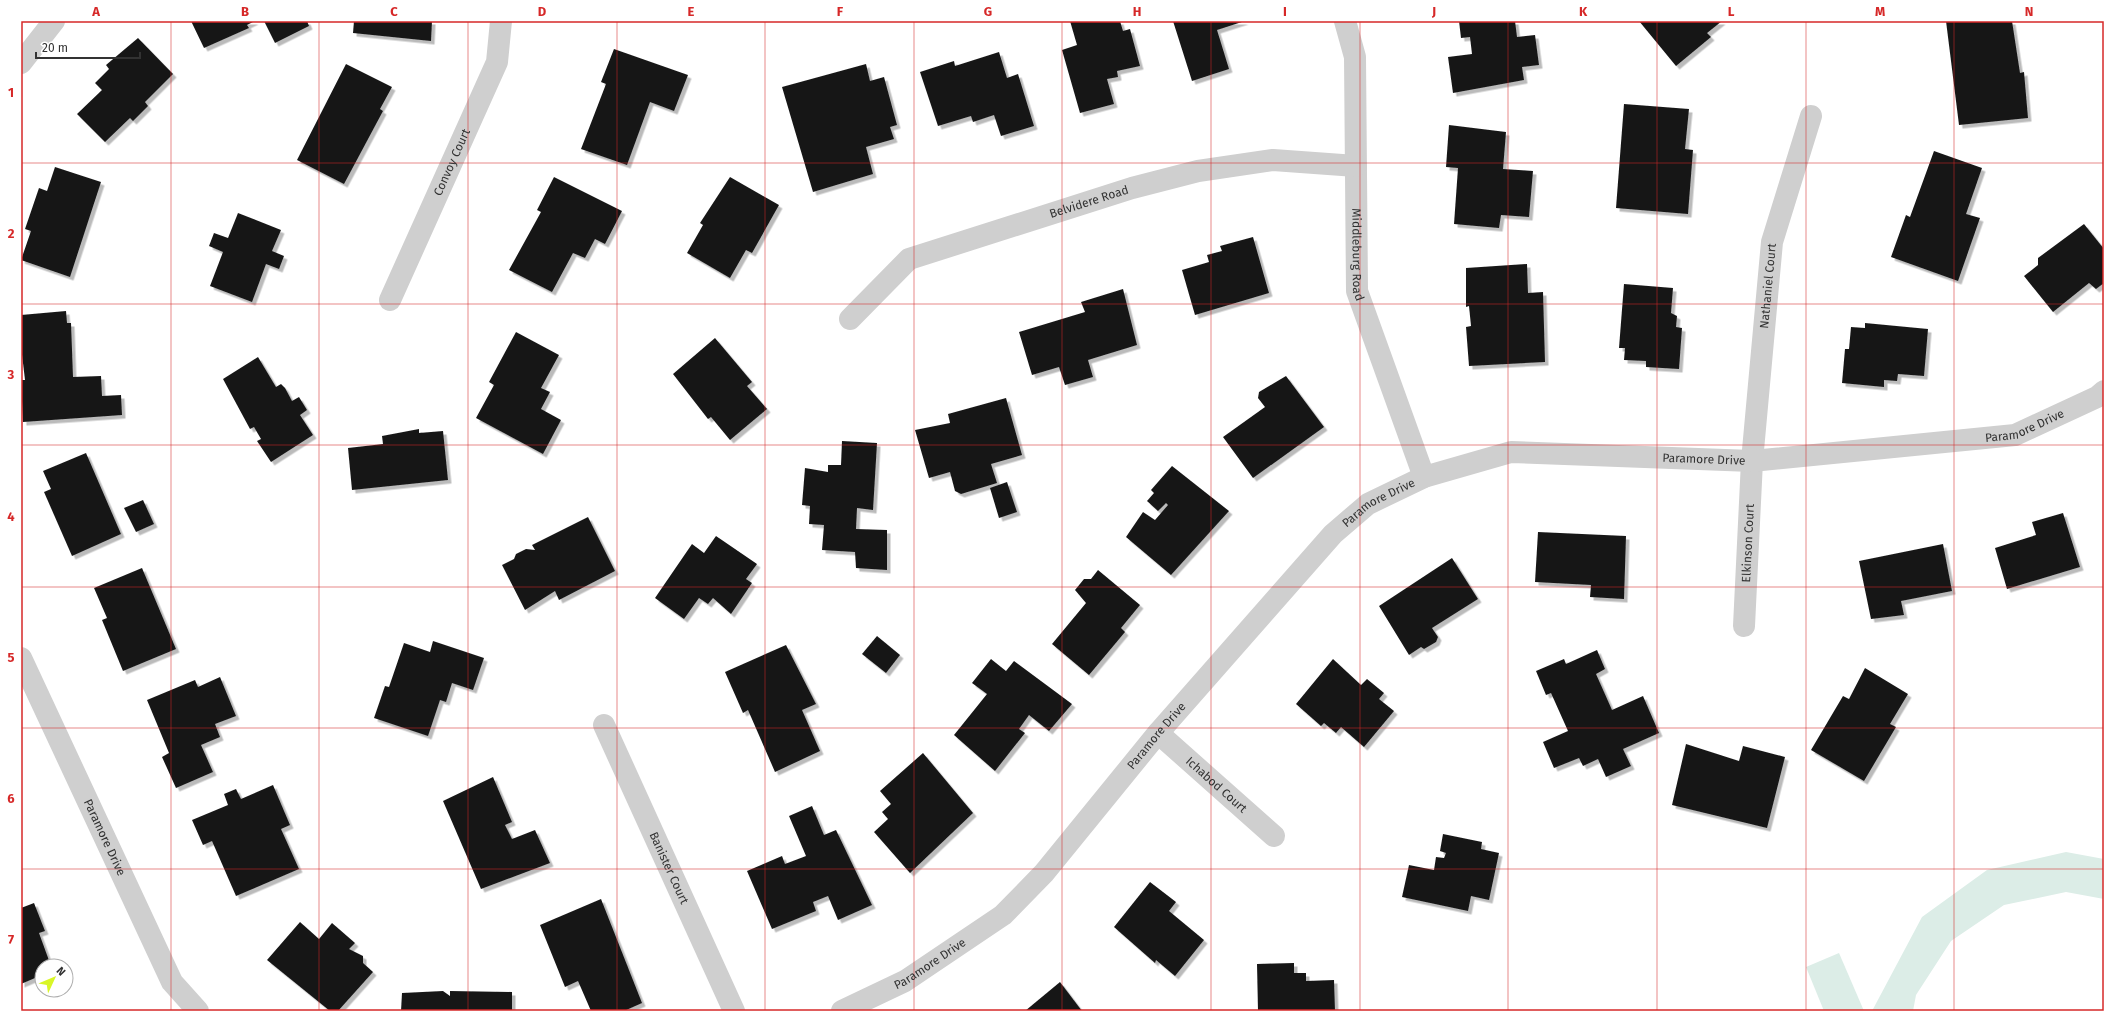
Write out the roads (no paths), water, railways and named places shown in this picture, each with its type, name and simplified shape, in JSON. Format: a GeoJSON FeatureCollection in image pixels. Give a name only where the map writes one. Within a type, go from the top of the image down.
{"type":"FeatureCollection","features":[{"type":"Feature","properties":{"kind":"street"},"geometry":{"type":"LineString","coordinates":[[21,63],[54,21]]}},
{"type":"Feature","properties":{"kind":"street","name":"Convoy Court"},"geometry":{"type":"LineString","coordinates":[[390,300],[497,62],[501,21]]}},
{"type":"Feature","properties":{"kind":"street","name":"Middleburg Road"},"geometry":{"type":"LineString","coordinates":[[1345,21],[1355,57],[1357,290],[1424,477]]}},
{"type":"Feature","properties":{"kind":"street","name":"Nathaniel Court"},"geometry":{"type":"LineString","coordinates":[[1752,461],[1772,242],[1811,116]]}},
{"type":"Feature","properties":{"kind":"street","name":"Belvidere Road"},"geometry":{"type":"LineString","coordinates":[[850,319],[909,259],[1132,188],[1198,172],[1273,160],[1356,166]]}},
{"type":"Feature","properties":{"kind":"street","name":"Paramore Drive"},"geometry":{"type":"LineString","coordinates":[[842,1011],[905,981],[1003,915],[1044,872],[1158,733],[1333,534],[1368,504],[1424,477],[1511,452],[1752,461],[2015,434],[2097,397],[2104,391]]}},
{"type":"Feature","properties":{"kind":"street","name":"Elkinson Court"},"geometry":{"type":"LineString","coordinates":[[1744,626],[1752,461]]}},
{"type":"Feature","properties":{"kind":"street","name":"Paramore Drive"},"geometry":{"type":"LineString","coordinates":[[21,658],[172,982],[198,1011]]}},
{"type":"Feature","properties":{"kind":"street","name":"Banister Court"},"geometry":{"type":"LineString","coordinates":[[604,725],[734,1011]]}},
{"type":"Feature","properties":{"kind":"street","name":"Ichabod Court"},"geometry":{"type":"LineString","coordinates":[[1158,733],[1274,836]]}}]}
